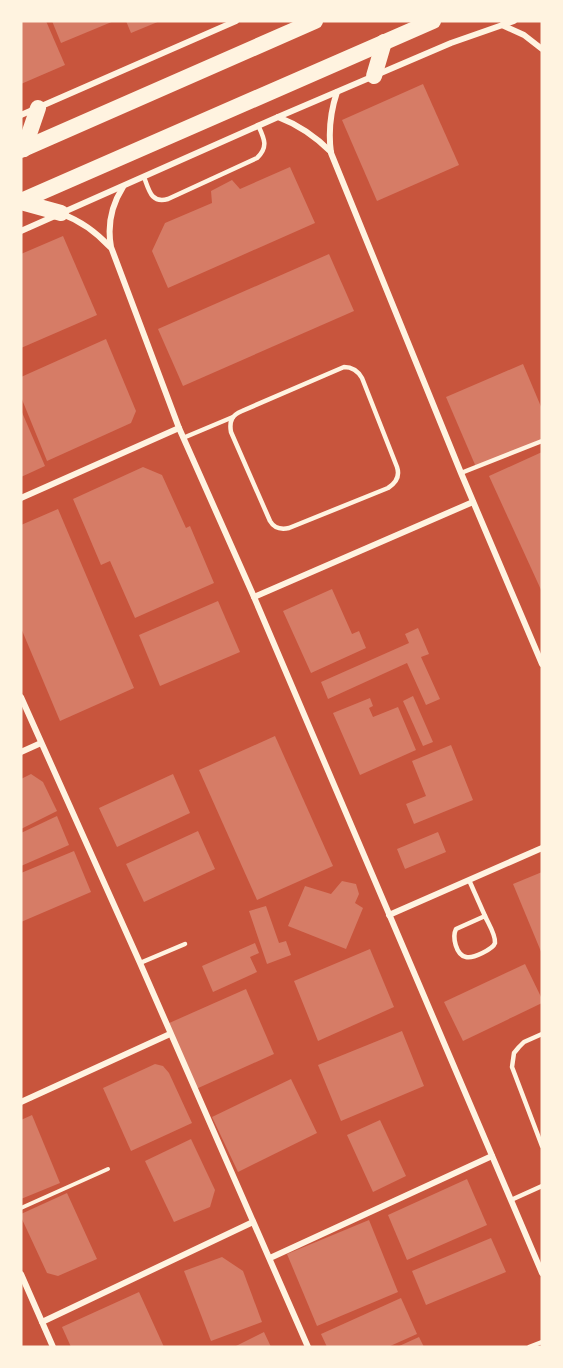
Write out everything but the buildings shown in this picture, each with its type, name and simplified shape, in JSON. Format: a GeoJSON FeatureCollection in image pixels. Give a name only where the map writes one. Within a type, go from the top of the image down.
{"type":"FeatureCollection","features":[{"type":"Feature","properties":{"kind":"highway"},"geometry":{"type":"LineString","coordinates":[[23,149],[315,21]]}},
{"type":"Feature","properties":{"kind":"highway"},"geometry":{"type":"LineString","coordinates":[[21,202],[433,21]]}},
{"type":"Feature","properties":{"kind":"highway"},"geometry":{"type":"LineString","coordinates":[[374,76],[384,42]]}},
{"type":"Feature","properties":{"kind":"highway"},"geometry":{"type":"LineString","coordinates":[[23,149],[38,108]]}},
{"type":"Feature","properties":{"kind":"highway"},"geometry":{"type":"LineString","coordinates":[[21,202],[61,213]]}},
{"type":"Feature","properties":{"kind":"street"},"geometry":{"type":"LineString","coordinates":[[21,116],[234,21]]}},
{"type":"Feature","properties":{"kind":"street"},"geometry":{"type":"LineString","coordinates":[[21,231],[258,125],[451,43],[514,21]]}},
{"type":"Feature","properties":{"kind":"street"},"geometry":{"type":"LineString","coordinates":[[502,25],[524,35],[542,49]]}},
{"type":"Feature","properties":{"kind":"street"},"geometry":{"type":"LineString","coordinates":[[338,92],[332,107],[330,122],[331,153],[461,473],[542,664]]}},
{"type":"Feature","properties":{"kind":"street"},"geometry":{"type":"LineString","coordinates":[[278,117],[307,131],[331,153]]}},
{"type":"Feature","properties":{"kind":"street"},"geometry":{"type":"LineString","coordinates":[[123,187],[110,216],[111,247],[179,428],[254,597],[542,1271]]}},
{"type":"Feature","properties":{"kind":"street"},"geometry":{"type":"LineString","coordinates":[[61,213],[83,223],[111,247]]}},
{"type":"Feature","properties":{"kind":"street"},"geometry":{"type":"LineString","coordinates":[[21,498],[179,428]]}},
{"type":"Feature","properties":{"kind":"street"},"geometry":{"type":"LineString","coordinates":[[254,597],[473,502]]}},
{"type":"Feature","properties":{"kind":"street"},"geometry":{"type":"LineString","coordinates":[[21,698],[308,1347]]}},
{"type":"Feature","properties":{"kind":"street"},"geometry":{"type":"LineString","coordinates":[[21,752],[41,743]]}},
{"type":"Feature","properties":{"kind":"street"},"geometry":{"type":"LineString","coordinates":[[389,915],[542,848]]}},
{"type":"Feature","properties":{"kind":"street"},"geometry":{"type":"LineString","coordinates":[[21,1102],[170,1034]]}},
{"type":"Feature","properties":{"kind":"street"},"geometry":{"type":"LineString","coordinates":[[270,1258],[492,1156]]}},
{"type":"Feature","properties":{"kind":"street"},"geometry":{"type":"LineString","coordinates":[[42,1322],[253,1222]]}},
{"type":"Feature","properties":{"kind":"street"},"geometry":{"type":"LineString","coordinates":[[21,1274],[53,1347]]}},
{"type":"Feature","properties":{"kind":"lane"},"geometry":{"type":"LineString","coordinates":[[144,177],[155,199],[168,199],[257,158],[265,149],[266,144],[258,125]]}},
{"type":"Feature","properties":{"kind":"lane"},"geometry":{"type":"LineString","coordinates":[[183,438],[344,367],[353,368],[362,378],[397,467],[398,477],[396,482],[388,488],[289,528],[276,528],[270,521],[231,432],[232,417]]}},
{"type":"Feature","properties":{"kind":"lane"},"geometry":{"type":"LineString","coordinates":[[461,473],[542,441]]}},
{"type":"Feature","properties":{"kind":"lane"},"geometry":{"type":"LineString","coordinates":[[469,880],[485,916],[495,939],[493,946],[488,950],[474,956],[463,956],[454,940],[454,933],[459,927],[485,916]]}},
{"type":"Feature","properties":{"kind":"lane"},"geometry":{"type":"LineString","coordinates":[[140,963],[185,944]]}},
{"type":"Feature","properties":{"kind":"lane"},"geometry":{"type":"LineString","coordinates":[[542,1034],[524,1042],[519,1047],[514,1053],[512,1067],[542,1146]]}},
{"type":"Feature","properties":{"kind":"lane"},"geometry":{"type":"LineString","coordinates":[[511,1200],[542,1186]]}},
{"type":"Feature","properties":{"kind":"lane"},"geometry":{"type":"LineString","coordinates":[[529,1347],[542,1342]]}},
{"type":"Feature","properties":{"kind":"path"},"geometry":{"type":"LineString","coordinates":[[21,1208],[108,1169]]}}]}
